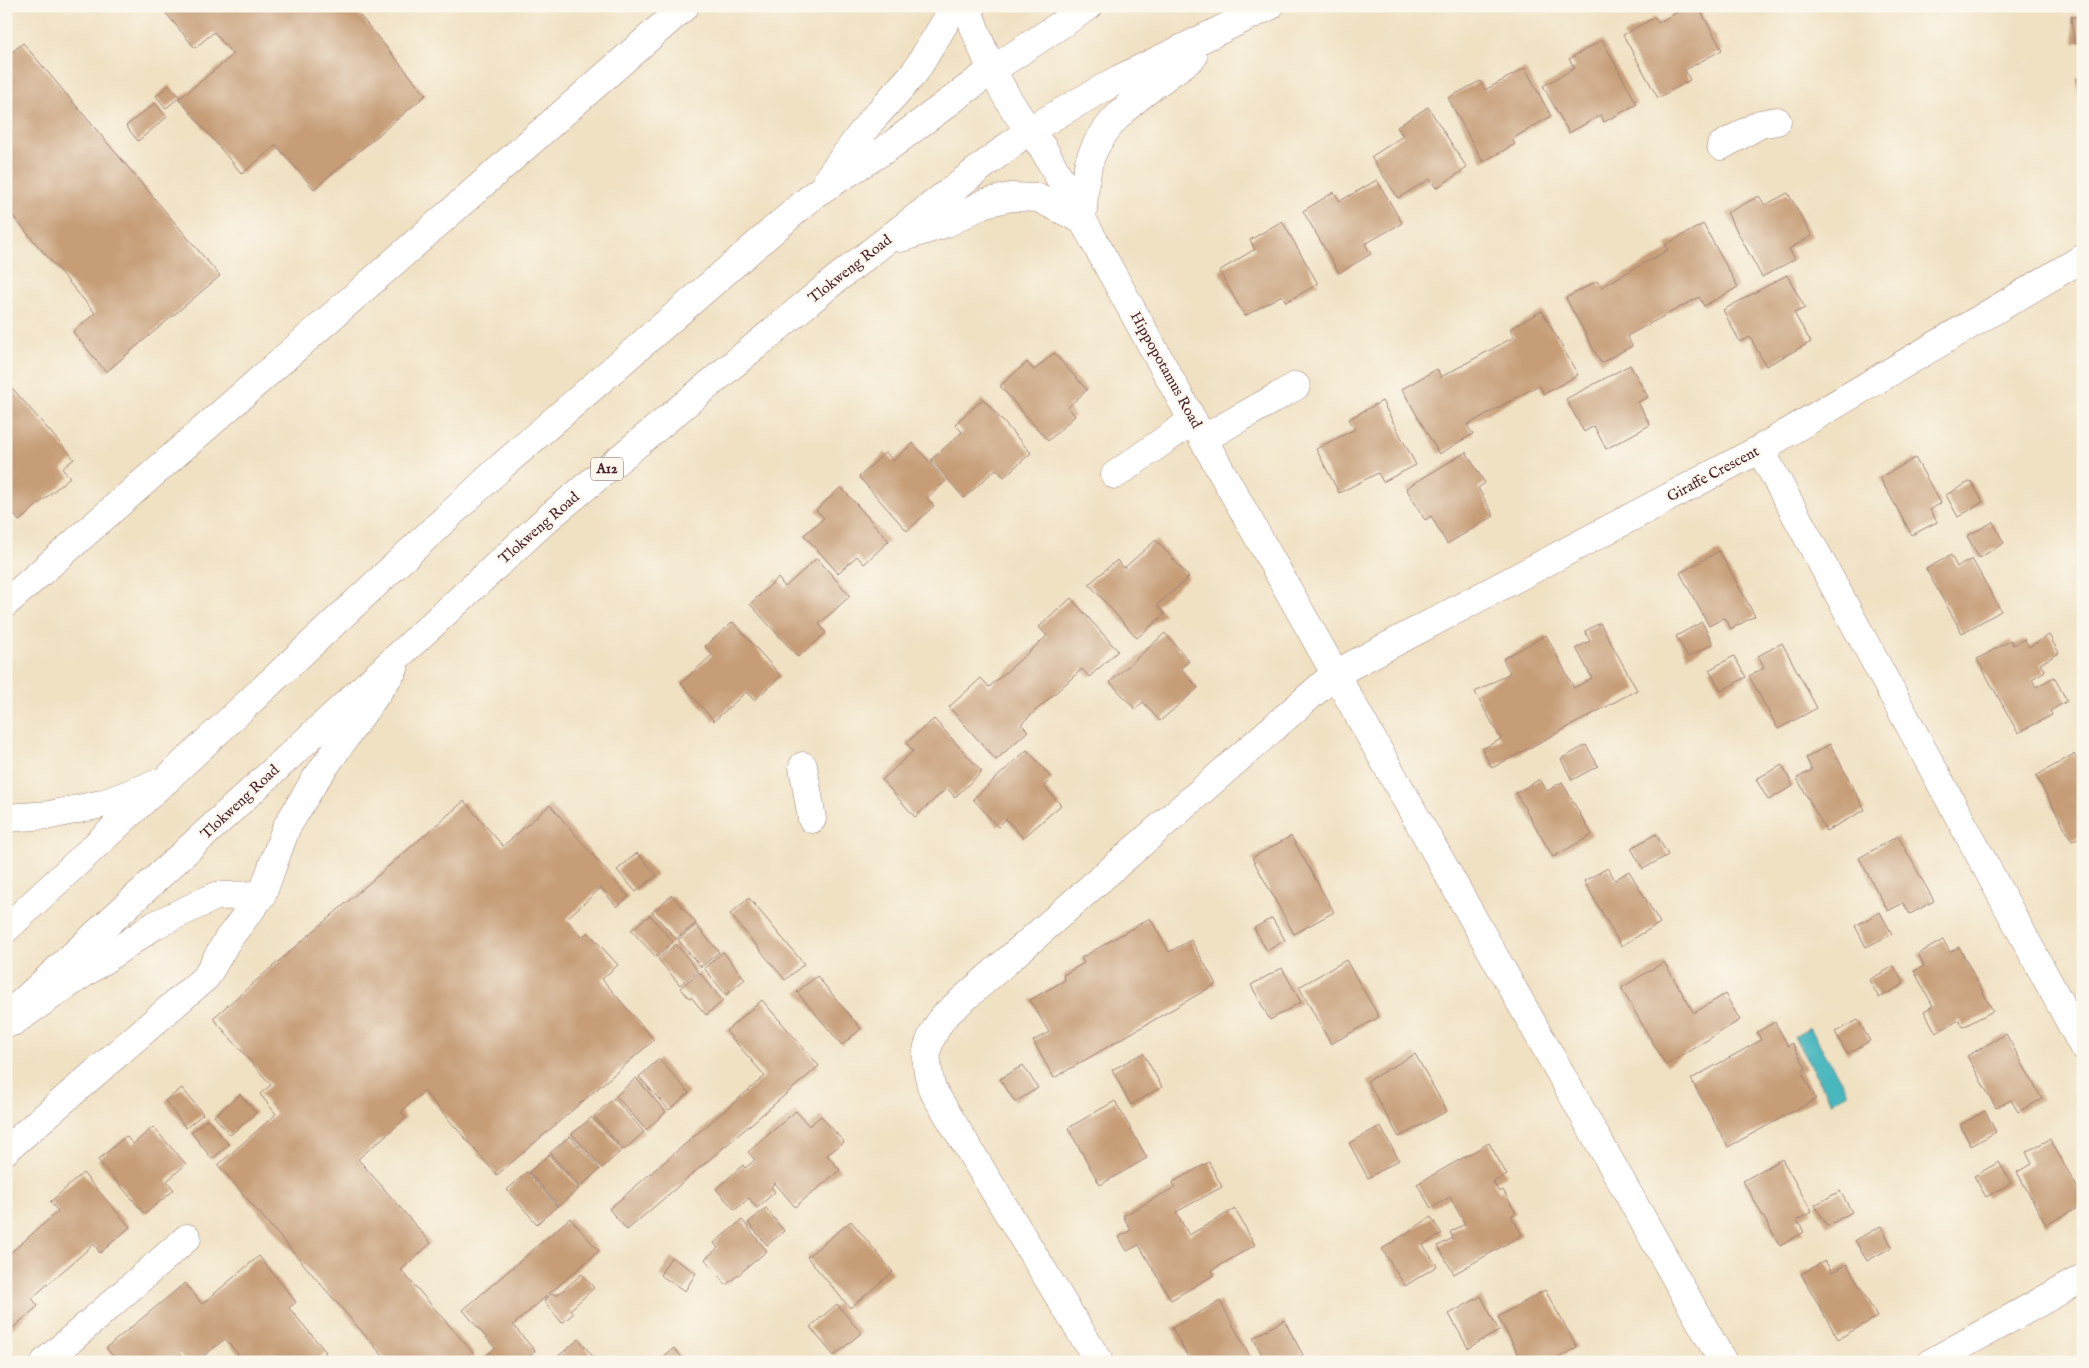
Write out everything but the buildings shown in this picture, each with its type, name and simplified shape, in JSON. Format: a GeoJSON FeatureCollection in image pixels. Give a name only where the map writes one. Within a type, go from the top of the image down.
{"type":"FeatureCollection","features":[{"type":"Feature","properties":{"kind":"street"},"geometry":{"type":"LineString","coordinates":[[6,603],[685,6]]}},
{"type":"Feature","properties":{"kind":"street"},"geometry":{"type":"LineString","coordinates":[[816,193],[870,122],[915,72],[955,6]]}},
{"type":"Feature","properties":{"kind":"street","name":"Hippopotamus Road"},"geometry":{"type":"LineString","coordinates":[[967,6],[978,42],[992,70],[1028,131],[1042,148],[1335,674],[1723,1362]]}},
{"type":"Feature","properties":{"kind":"street"},"geometry":{"type":"LineString","coordinates":[[6,928],[503,465],[816,193],[886,149],[992,70],[1089,6]]}},
{"type":"Feature","properties":{"kind":"street","name":"Tlokweng Road"},"geometry":{"type":"LineString","coordinates":[[6,1017],[548,518],[835,280],[1028,131],[1119,79],[1270,6]]}},
{"type":"Feature","properties":{"kind":"street"},"geometry":{"type":"LineString","coordinates":[[835,280],[886,243],[946,223],[994,201],[1011,197],[1038,198],[1082,220],[1088,164],[1096,145],[1109,125],[1140,97],[1244,18]]}},
{"type":"Feature","properties":{"kind":"street"},"geometry":{"type":"LineString","coordinates":[[1721,146],[1760,124],[1777,121]]}},
{"type":"Feature","properties":{"kind":"street","name":"Giraffe Crescent"},"geometry":{"type":"LineString","coordinates":[[1099,1362],[932,1089],[927,1071],[926,1052],[932,1034],[944,1016],[1335,674],[1760,449],[2083,258]]}},
{"type":"Feature","properties":{"kind":"street"},"geometry":{"type":"LineString","coordinates":[[1115,475],[1198,429],[1296,386]]}},
{"type":"Feature","properties":{"kind":"street"},"geometry":{"type":"LineString","coordinates":[[1760,449],[2083,1046]]}},
{"type":"Feature","properties":{"kind":"street"},"geometry":{"type":"LineString","coordinates":[[6,1150],[206,977],[228,939],[262,895],[286,828],[315,780],[412,643]]}},
{"type":"Feature","properties":{"kind":"street"},"geometry":{"type":"LineString","coordinates":[[803,766],[812,819]]}},
{"type":"Feature","properties":{"kind":"street"},"geometry":{"type":"LineString","coordinates":[[6,818],[50,815],[102,804],[168,779]]}},
{"type":"Feature","properties":{"kind":"street"},"geometry":{"type":"LineString","coordinates":[[6,1027],[155,925],[216,896],[262,895]]}},
{"type":"Feature","properties":{"kind":"street"},"geometry":{"type":"LineString","coordinates":[[45,1362],[187,1238]]}},
{"type":"Feature","properties":{"kind":"street"},"geometry":{"type":"LineString","coordinates":[[1932,1362],[2083,1278]]}},
{"type":"Feature","properties":{"kind":"water"},"geometry":{"type":"Polygon","coordinates":[[[1810,1028],[1848,1093],[1831,1102],[1794,1037],[1810,1028]]]}}]}
